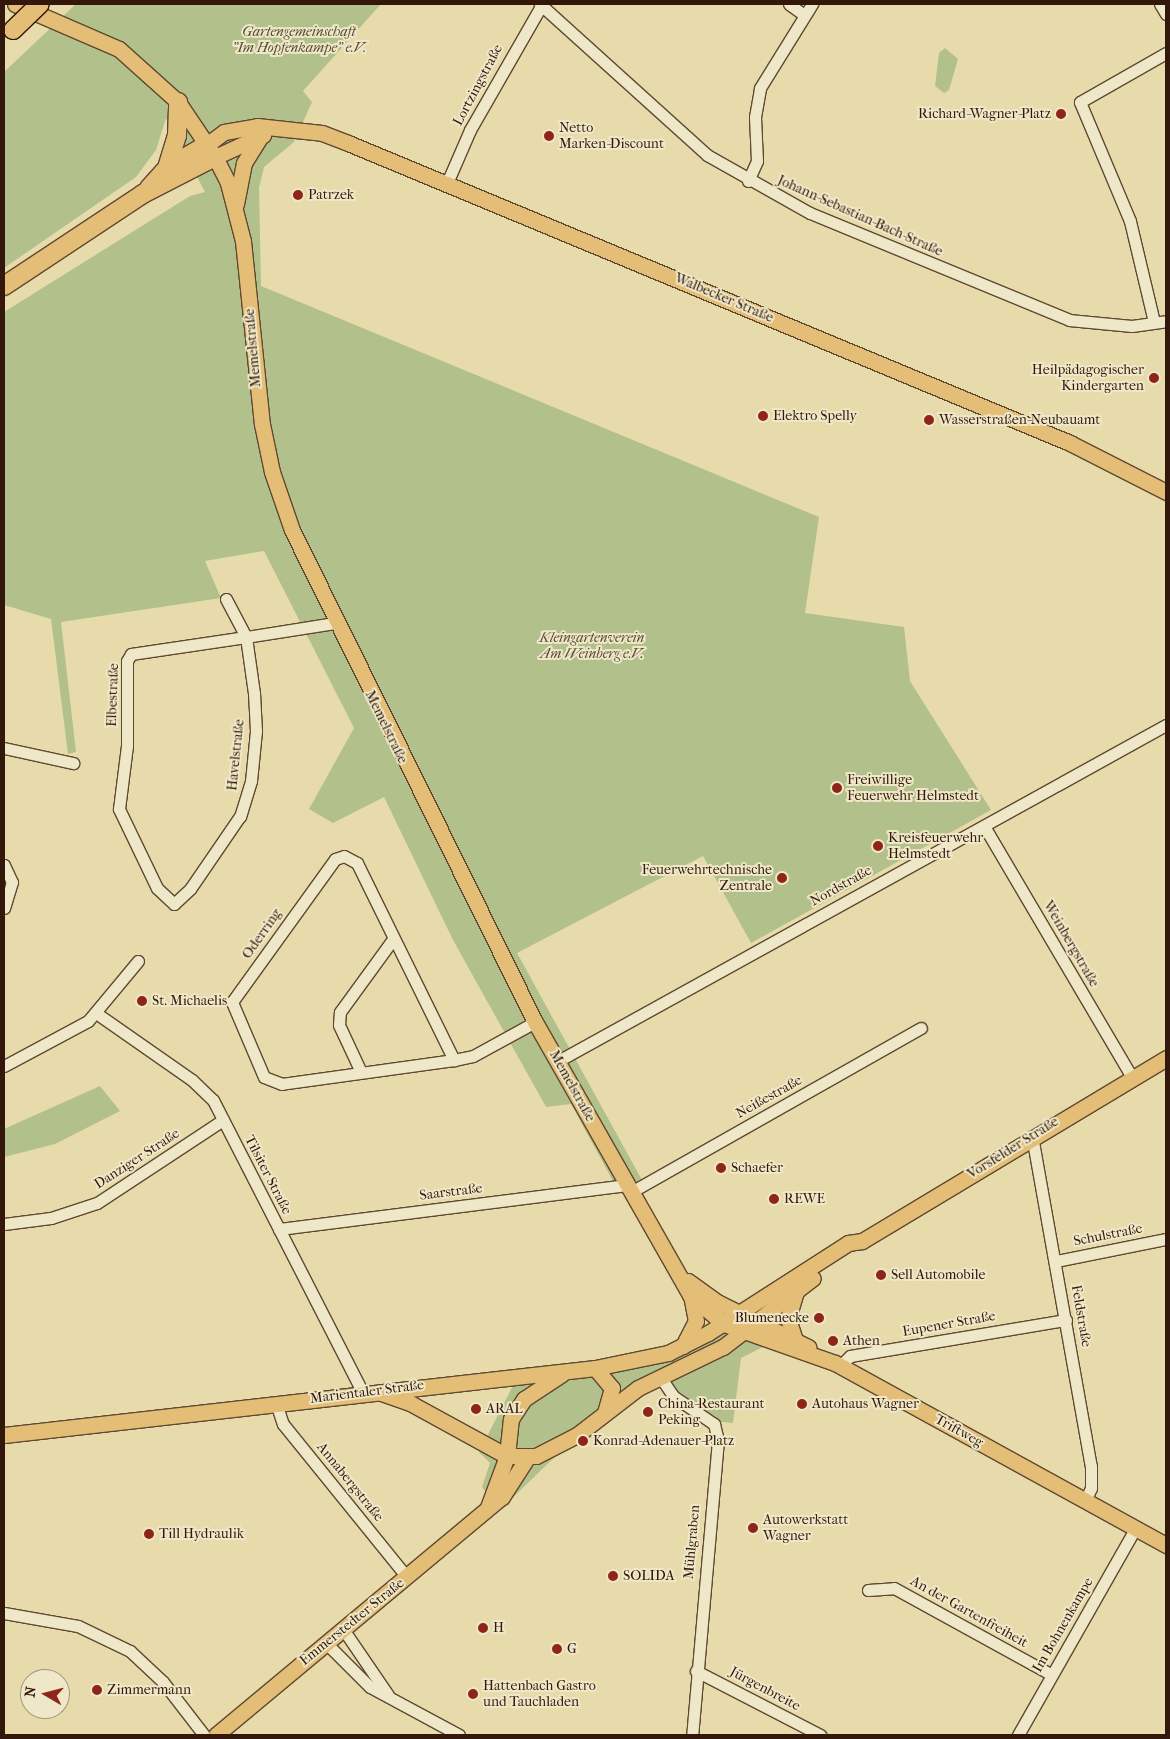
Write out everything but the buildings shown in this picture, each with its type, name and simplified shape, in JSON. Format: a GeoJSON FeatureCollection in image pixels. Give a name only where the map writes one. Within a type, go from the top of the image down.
{"type":"FeatureCollection","features":[{"type":"Feature","properties":{"kind":"highway"},"geometry":{"type":"LineString","coordinates":[[9,35],[40,4]]}},
{"type":"Feature","properties":{"kind":"highway"},"geometry":{"type":"LineString","coordinates":[[167,168],[177,136],[178,102]]}},
{"type":"Feature","properties":{"kind":"highway"},"geometry":{"type":"LineString","coordinates":[[143,194],[167,168],[211,150]]}},
{"type":"Feature","properties":{"kind":"highway"},"geometry":{"type":"LineString","coordinates":[[7,283],[211,150]]}},
{"type":"Feature","properties":{"kind":"main road","name":"Memelstraße"},"geometry":{"type":"LineString","coordinates":[[15,4],[119,49],[178,102],[211,150],[236,208],[270,463],[292,530],[334,623],[535,1022],[690,1295],[724,1324]]}},
{"type":"Feature","properties":{"kind":"main road","name":"Walbecker Straße"},"geometry":{"type":"LineString","coordinates":[[211,150],[230,130],[267,133],[322,133],[447,183],[1070,443],[1166,492]]}},
{"type":"Feature","properties":{"kind":"main road"},"geometry":{"type":"LineString","coordinates":[[236,208],[244,163],[267,133]]}},
{"type":"Feature","properties":{"kind":"main road","name":"Vorsfelder Straße"},"geometry":{"type":"LineString","coordinates":[[745,1332],[798,1288],[862,1240],[1032,1136],[1166,1058]]}},
{"type":"Feature","properties":{"kind":"main road","name":"Vorsfelder Straße"},"geometry":{"type":"LineString","coordinates":[[724,1324],[848,1243],[862,1240]]}},
{"type":"Feature","properties":{"kind":"main road","name":"Memelstraße"},"geometry":{"type":"LineString","coordinates":[[676,1271],[701,1292],[796,1340],[838,1364]]}},
{"type":"Feature","properties":{"kind":"main road"},"geometry":{"type":"LineString","coordinates":[[796,1340],[788,1318],[798,1288]]}},
{"type":"Feature","properties":{"kind":"main road"},"geometry":{"type":"LineString","coordinates":[[682,1346],[696,1321],[690,1295]]}},
{"type":"Feature","properties":{"kind":"main road"},"geometry":{"type":"LineString","coordinates":[[724,1324],[745,1332]]}},
{"type":"Feature","properties":{"kind":"main road","name":"Marientaler Straße"},"geometry":{"type":"LineString","coordinates":[[4,1435],[595,1368],[640,1361],[682,1346],[724,1324]]}},
{"type":"Feature","properties":{"kind":"main road"},"geometry":{"type":"LineString","coordinates":[[370,1393],[410,1403],[507,1456],[527,1458],[560,1446],[638,1388],[661,1378],[745,1332]]}},
{"type":"Feature","properties":{"kind":"main road","name":"Triftweg"},"geometry":{"type":"LineString","coordinates":[[745,1332],[838,1364],[1166,1545]]}},
{"type":"Feature","properties":{"kind":"main road"},"geometry":{"type":"LineString","coordinates":[[595,1368],[608,1379],[612,1388],[604,1414]]}},
{"type":"Feature","properties":{"kind":"main road","name":"Emmerstedter Straße"},"geometry":{"type":"LineString","coordinates":[[488,1508],[507,1456],[511,1419],[524,1399],[570,1370]]}},
{"type":"Feature","properties":{"kind":"main road","name":"Emmerstedter Straße"},"geometry":{"type":"LineString","coordinates":[[216,1735],[488,1508],[510,1488],[527,1458]]}},
{"type":"Feature","properties":{"kind":"street"},"geometry":{"type":"LineString","coordinates":[[789,4],[804,15]]}},
{"type":"Feature","properties":{"kind":"street"},"geometry":{"type":"LineString","coordinates":[[748,181],[757,161],[754,123],[760,88],[812,4]]}},
{"type":"Feature","properties":{"kind":"street"},"geometry":{"type":"LineString","coordinates":[[1160,4],[1166,14]]}},
{"type":"Feature","properties":{"kind":"street","name":"Johann-Sebastian-Bach-Straße"},"geometry":{"type":"LineString","coordinates":[[541,5],[708,155],[748,181],[810,213],[1048,313],[1090,323],[1166,321]]}},
{"type":"Feature","properties":{"kind":"street","name":"Lortzingstraße"},"geometry":{"type":"LineString","coordinates":[[447,183],[474,122],[541,5]]}},
{"type":"Feature","properties":{"kind":"street"},"geometry":{"type":"LineString","coordinates":[[1154,322],[1130,221],[1080,102],[1166,53]]}},
{"type":"Feature","properties":{"kind":"street"},"geometry":{"type":"LineString","coordinates":[[226,599],[246,637]]}},
{"type":"Feature","properties":{"kind":"street","name":"Elbestraße"},"geometry":{"type":"LineString","coordinates":[[166,899],[119,809],[127,746],[127,661],[131,654],[334,623]]}},
{"type":"Feature","properties":{"kind":"street","name":"Havelstraße"},"geometry":{"type":"LineString","coordinates":[[166,899],[174,904],[190,888],[244,806],[256,731],[246,637]]}},
{"type":"Feature","properties":{"kind":"street","name":"Nordstraße"},"geometry":{"type":"LineString","coordinates":[[558,1061],[1166,725]]}},
{"type":"Feature","properties":{"kind":"street"},"geometry":{"type":"LineString","coordinates":[[4,748],[72,762]]}},
{"type":"Feature","properties":{"kind":"street","name":"Weinbergstraße"},"geometry":{"type":"LineString","coordinates":[[984,826],[1132,1077]]}},
{"type":"Feature","properties":{"kind":"street","name":"Oderring"},"geometry":{"type":"LineString","coordinates":[[454,1060],[357,863],[340,856],[331,862],[232,1002],[265,1079],[282,1084],[454,1060],[473,1056],[535,1022]]}},
{"type":"Feature","properties":{"kind":"street"},"geometry":{"type":"LineString","coordinates":[[4,865],[12,882],[4,908]]}},
{"type":"Feature","properties":{"kind":"street"},"geometry":{"type":"LineString","coordinates":[[361,1072],[339,1025],[340,1012],[393,939]]}},
{"type":"Feature","properties":{"kind":"street"},"geometry":{"type":"LineString","coordinates":[[4,1066],[61,1039],[96,1013],[138,961]]}},
{"type":"Feature","properties":{"kind":"street","name":"Tilsiter Straße"},"geometry":{"type":"LineString","coordinates":[[96,1013],[200,1086],[223,1120],[279,1229],[370,1393]]}},
{"type":"Feature","properties":{"kind":"street","name":"Neißestraße"},"geometry":{"type":"LineString","coordinates":[[629,1188],[921,1028]]}},
{"type":"Feature","properties":{"kind":"street","name":"Danziger Straße"},"geometry":{"type":"LineString","coordinates":[[4,1224],[51,1218],[97,1203],[223,1120]]}},
{"type":"Feature","properties":{"kind":"street","name":"Feldstraße"},"geometry":{"type":"LineString","coordinates":[[1032,1136],[1056,1261],[1091,1466],[1091,1488],[1085,1501]]}},
{"type":"Feature","properties":{"kind":"street","name":"Saarstraße"},"geometry":{"type":"LineString","coordinates":[[279,1229],[629,1188]]}},
{"type":"Feature","properties":{"kind":"street","name":"Schulstraße"},"geometry":{"type":"LineString","coordinates":[[1056,1261],[1166,1239]]}},
{"type":"Feature","properties":{"kind":"street","name":"Eupener Straße"},"geometry":{"type":"LineString","coordinates":[[838,1364],[850,1356],[1066,1320]]}},
{"type":"Feature","properties":{"kind":"street","name":"Mühlgraben"},"geometry":{"type":"LineString","coordinates":[[661,1378],[673,1396],[714,1424],[718,1440],[696,1671],[692,1735]]}},
{"type":"Feature","properties":{"kind":"street","name":"Annabergstraße"},"geometry":{"type":"LineString","coordinates":[[276,1403],[283,1424],[407,1577]]}},
{"type":"Feature","properties":{"kind":"street","name":"Im Bohnenkampe"},"geometry":{"type":"LineString","coordinates":[[1018,1735],[1135,1529]]}},
{"type":"Feature","properties":{"kind":"street","name":"An der Gartenfreiheit"},"geometry":{"type":"LineString","coordinates":[[868,1590],[894,1588],[1052,1675]]}},
{"type":"Feature","properties":{"kind":"street"},"geometry":{"type":"LineString","coordinates":[[4,1613],[78,1626],[130,1650],[164,1682],[204,1735]]}},
{"type":"Feature","properties":{"kind":"street"},"geometry":{"type":"LineString","coordinates":[[343,1629],[388,1695]]}},
{"type":"Feature","properties":{"kind":"street"},"geometry":{"type":"LineString","coordinates":[[326,1643],[354,1675],[459,1735]]}},
{"type":"Feature","properties":{"kind":"street","name":"Jürgenbreite"},"geometry":{"type":"LineString","coordinates":[[696,1671],[820,1735]]}},
{"type":"Feature","properties":{"kind":"green space"},"geometry":{"type":"Polygon","coordinates":[[[76,4],[381,4],[303,91],[312,102],[294,142],[264,167],[259,188],[261,286],[819,517],[805,613],[904,627],[910,681],[991,810],[751,943],[703,856],[517,953],[648,1191],[620,1194],[571,1104],[546,1107],[453,940],[384,797],[333,823],[309,809],[354,728],[264,551],[205,561],[221,598],[61,622],[76,752],[68,754],[51,619],[4,605],[4,312],[190,196],[205,192],[166,118],[156,150],[136,177],[4,268],[4,72],[76,4]]]}},
{"type":"Feature","properties":{"kind":"green space"},"geometry":{"type":"Polygon","coordinates":[[[945,48],[958,59],[949,90],[944,93],[935,86],[939,53],[945,48]]]}},
{"type":"Feature","properties":{"kind":"green space"},"geometry":{"type":"Polygon","coordinates":[[[100,1086],[120,1111],[55,1144],[4,1157],[4,1129],[100,1086]]]}},
{"type":"Feature","properties":{"kind":"green space"},"geometry":{"type":"Polygon","coordinates":[[[701,1331],[729,1332],[763,1347],[741,1358],[733,1423],[713,1421],[661,1384],[560,1452],[499,1511],[482,1487],[490,1463],[479,1452],[522,1368],[588,1364],[657,1351],[701,1331]]]}},
{"type":"Feature","properties":{"kind":"place","name":"Richard-Wagner-Platz"},"geometry":{"type":"Point","coordinates":[1061,114]}},
{"type":"Feature","properties":{"kind":"place","name":"Netto Marken-Discount"},"geometry":{"type":"Point","coordinates":[549,136]}},
{"type":"Feature","properties":{"kind":"place","name":"Patrzek"},"geometry":{"type":"Point","coordinates":[298,195]}},
{"type":"Feature","properties":{"kind":"place","name":"Heilpädagogischer Kindergarten"},"geometry":{"type":"Point","coordinates":[1154,378]}},
{"type":"Feature","properties":{"kind":"place","name":"Elektro Spelly"},"geometry":{"type":"Point","coordinates":[763,416]}},
{"type":"Feature","properties":{"kind":"place","name":"Wasserstraßen-Neubauamt"},"geometry":{"type":"Point","coordinates":[929,420]}},
{"type":"Feature","properties":{"kind":"place","name":"Freiwillige Feuerwehr Helmstedt"},"geometry":{"type":"Point","coordinates":[837,788]}},
{"type":"Feature","properties":{"kind":"place","name":"Kreisfeuerwehr Helmstedt"},"geometry":{"type":"Point","coordinates":[878,846]}},
{"type":"Feature","properties":{"kind":"place","name":"Feuerwehrtechnische Zentrale"},"geometry":{"type":"Point","coordinates":[782,878]}},
{"type":"Feature","properties":{"kind":"place","name":"St. Michaelis"},"geometry":{"type":"Point","coordinates":[142,1001]}},
{"type":"Feature","properties":{"kind":"place","name":"Schaefer"},"geometry":{"type":"Point","coordinates":[721,1168]}},
{"type":"Feature","properties":{"kind":"place","name":"REWE"},"geometry":{"type":"Point","coordinates":[774,1199]}},
{"type":"Feature","properties":{"kind":"place","name":"Sell Automobile"},"geometry":{"type":"Point","coordinates":[881,1275]}},
{"type":"Feature","properties":{"kind":"place","name":"Blumenecke"},"geometry":{"type":"Point","coordinates":[819,1318]}},
{"type":"Feature","properties":{"kind":"place","name":"Athen"},"geometry":{"type":"Point","coordinates":[833,1341]}},
{"type":"Feature","properties":{"kind":"place","name":"Autohaus Wagner"},"geometry":{"type":"Point","coordinates":[802,1404]}},
{"type":"Feature","properties":{"kind":"place","name":"ARAL"},"geometry":{"type":"Point","coordinates":[476,1409]}},
{"type":"Feature","properties":{"kind":"place","name":"China-Restaurant Peking"},"geometry":{"type":"Point","coordinates":[648,1412]}},
{"type":"Feature","properties":{"kind":"place","name":"Konrad-Adenauer-Platz"},"geometry":{"type":"Point","coordinates":[583,1441]}},
{"type":"Feature","properties":{"kind":"place","name":"Autowerkstatt Wagner"},"geometry":{"type":"Point","coordinates":[753,1528]}},
{"type":"Feature","properties":{"kind":"place","name":"Till Hydraulik"},"geometry":{"type":"Point","coordinates":[149,1534]}},
{"type":"Feature","properties":{"kind":"place","name":"SOLIDA"},"geometry":{"type":"Point","coordinates":[613,1576]}},
{"type":"Feature","properties":{"kind":"place","name":"H"},"geometry":{"type":"Point","coordinates":[483,1628]}},
{"type":"Feature","properties":{"kind":"place","name":"G"},"geometry":{"type":"Point","coordinates":[557,1649]}},
{"type":"Feature","properties":{"kind":"place","name":"Zimmermann"},"geometry":{"type":"Point","coordinates":[97,1690]}},
{"type":"Feature","properties":{"kind":"place","name":"Hattenbach Gastro und Tauchladen"},"geometry":{"type":"Point","coordinates":[473,1694]}},
{"type":"Feature","properties":{"kind":"park label","name":"Gartengemeinschaft \"Im Hopfenkampe\" e.V."},"geometry":{"type":"Point","coordinates":[299,40]}},
{"type":"Feature","properties":{"kind":"park label","name":"Kleingartenverein Am Weinberg e.V."},"geometry":{"type":"Point","coordinates":[592,646]}}]}
